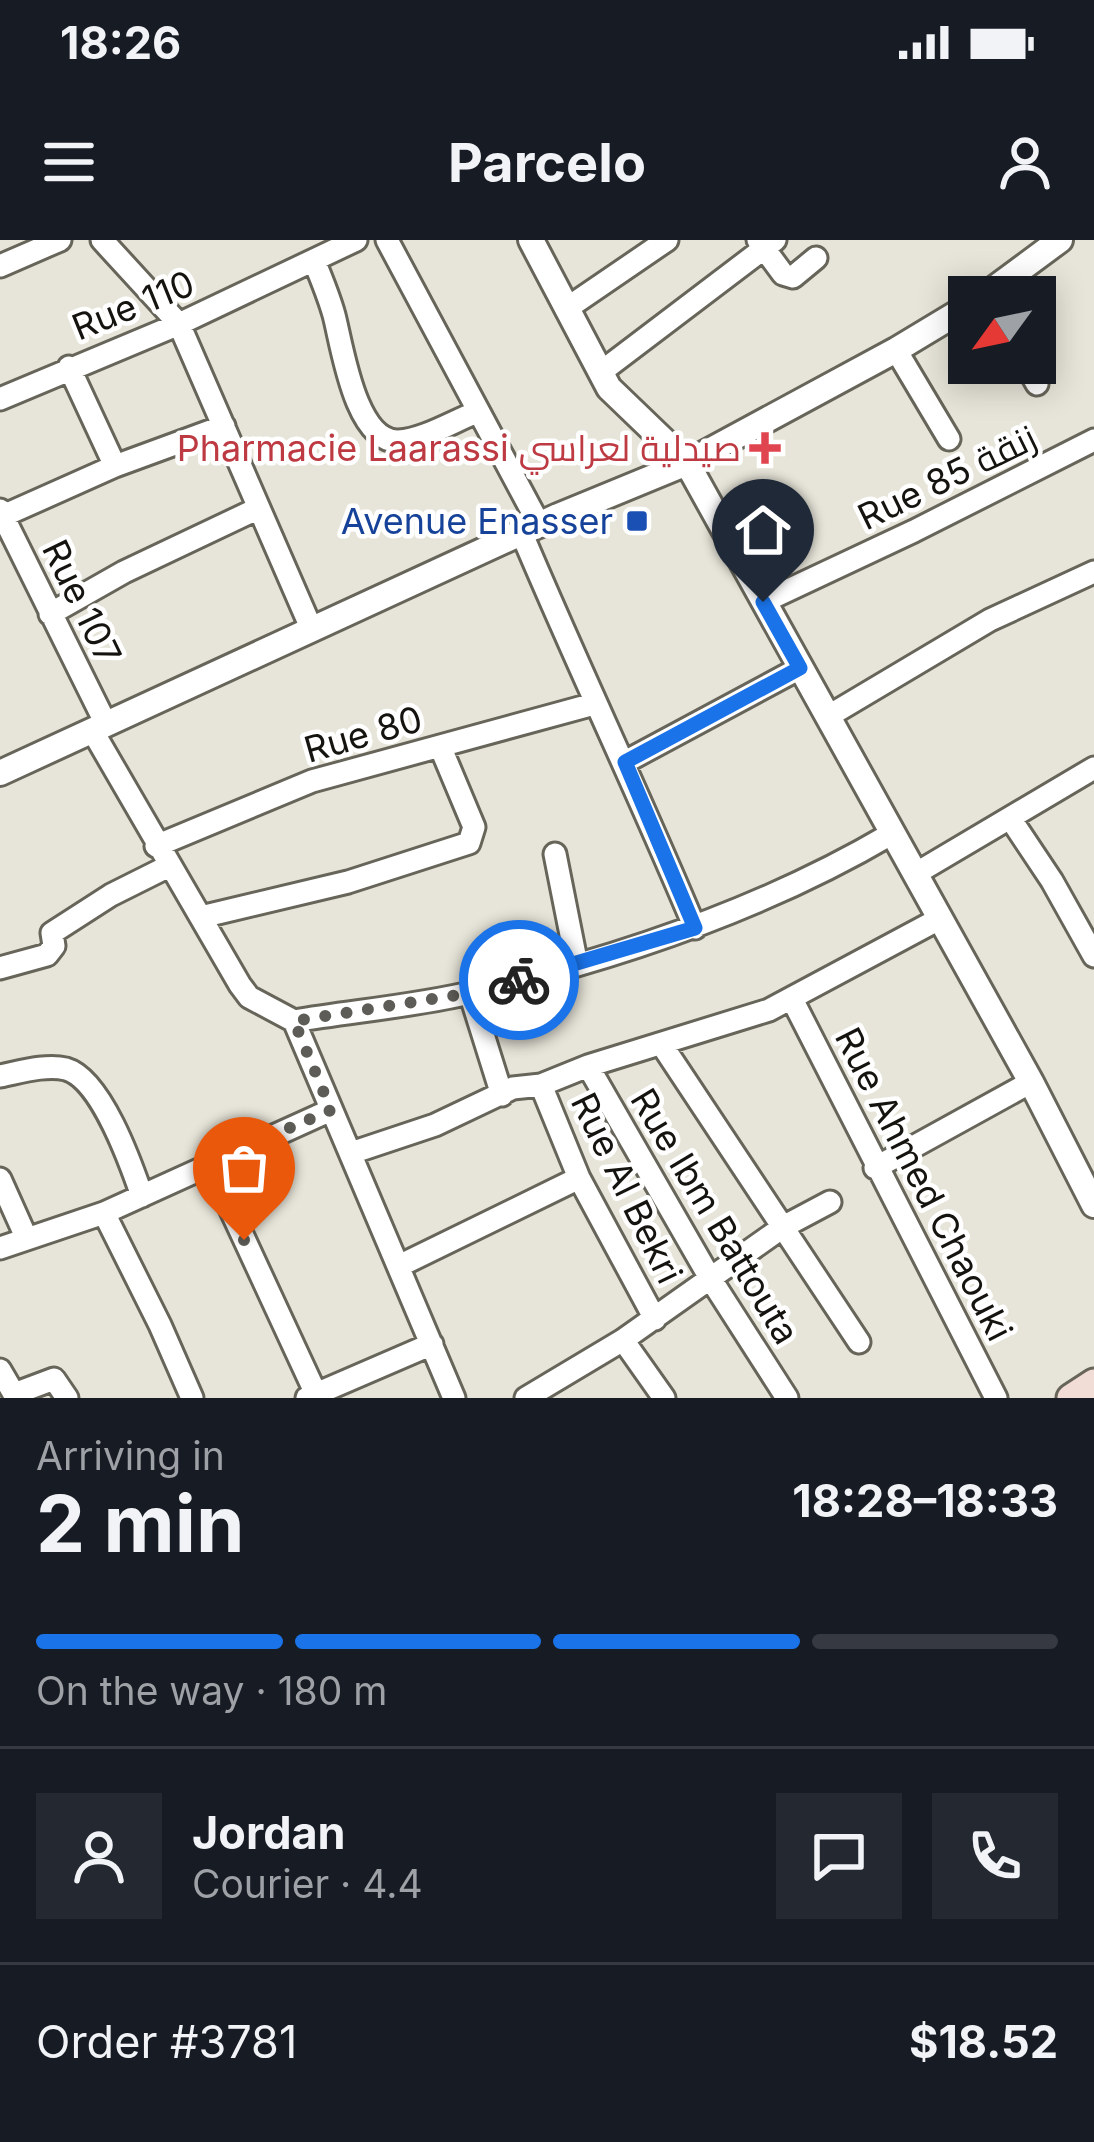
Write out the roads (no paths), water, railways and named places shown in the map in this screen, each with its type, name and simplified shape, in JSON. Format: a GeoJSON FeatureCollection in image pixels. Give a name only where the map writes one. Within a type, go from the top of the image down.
{"type":"FeatureCollection","features":[{"type":"Feature","properties":{"kind":"main road"},"geometry":{"type":"LineString","coordinates":[[1071,1398],[1094,1383]]}},
{"type":"Feature","properties":{"kind":"street"},"geometry":{"type":"LineString","coordinates":[[0,266],[61,240]]}},
{"type":"Feature","properties":{"kind":"street"},"geometry":{"type":"LineString","coordinates":[[102,240],[179,324],[312,630]]}},
{"type":"Feature","properties":{"kind":"street","name":"Rue 110"},"geometry":{"type":"LineString","coordinates":[[0,399],[179,324],[356,240]]}},
{"type":"Feature","properties":{"kind":"street"},"geometry":{"type":"LineString","coordinates":[[387,240],[477,412],[531,530],[594,704],[625,762],[695,928]]}},
{"type":"Feature","properties":{"kind":"street"},"geometry":{"type":"LineString","coordinates":[[531,240],[609,388],[687,463],[1031,1082],[1094,1205]]}},
{"type":"Feature","properties":{"kind":"street"},"geometry":{"type":"LineString","coordinates":[[566,309],[667,240]]}},
{"type":"Feature","properties":{"kind":"street"},"geometry":{"type":"LineString","coordinates":[[1012,276],[1060,240]]}},
{"type":"Feature","properties":{"kind":"street"},"geometry":{"type":"LineString","coordinates":[[601,372],[766,243],[783,274],[793,277],[816,258]]}},
{"type":"Feature","properties":{"kind":"street"},"geometry":{"type":"LineString","coordinates":[[315,262],[333,310],[350,387],[378,433],[398,441],[477,412]]}},
{"type":"Feature","properties":{"kind":"street"},"geometry":{"type":"LineString","coordinates":[[0,773],[687,463],[948,319]]}},
{"type":"Feature","properties":{"kind":"street"},"geometry":{"type":"LineString","coordinates":[[896,350],[949,439]]}},
{"type":"Feature","properties":{"kind":"street"},"geometry":{"type":"LineString","coordinates":[[69,367],[115,466]]}},
{"type":"Feature","properties":{"kind":"street"},"geometry":{"type":"LineString","coordinates":[[2,513],[224,426]]}},
{"type":"Feature","properties":{"kind":"street","name":"Rue 85 زنقة"},"geometry":{"type":"LineString","coordinates":[[763,602],[1094,440]]}},
{"type":"Feature","properties":{"kind":"street"},"geometry":{"type":"LineString","coordinates":[[50,614],[124,572],[260,508]]}},
{"type":"Feature","properties":{"kind":"street","name":"Rue 107"},"geometry":{"type":"LineString","coordinates":[[2,513],[157,846],[249,998],[294,1021]]}},
{"type":"Feature","properties":{"kind":"street"},"geometry":{"type":"LineString","coordinates":[[827,717],[990,620],[1094,572]]}},
{"type":"Feature","properties":{"kind":"street"},"geometry":{"type":"LineString","coordinates":[[625,762],[800,668]]}},
{"type":"Feature","properties":{"kind":"street","name":"Rue 80"},"geometry":{"type":"LineString","coordinates":[[157,846],[312,782],[594,704]]}},
{"type":"Feature","properties":{"kind":"street"},"geometry":{"type":"LineString","coordinates":[[201,916],[348,882],[469,843],[474,827],[440,746]]}},
{"type":"Feature","properties":{"kind":"street"},"geometry":{"type":"LineString","coordinates":[[915,874],[1094,768]]}},
{"type":"Feature","properties":{"kind":"street"},"geometry":{"type":"LineString","coordinates":[[1010,818],[1094,956]]}},
{"type":"Feature","properties":{"kind":"street"},"geometry":{"type":"LineString","coordinates":[[454,1398],[294,1021],[470,993],[577,965],[695,928],[891,834]]}},
{"type":"Feature","properties":{"kind":"street"},"geometry":{"type":"LineString","coordinates":[[554,854],[577,965]]}},
{"type":"Feature","properties":{"kind":"street"},"geometry":{"type":"LineString","coordinates":[[0,968],[46,956],[52,951],[52,933],[69,919],[169,866]]}},
{"type":"Feature","properties":{"kind":"street"},"geometry":{"type":"LineString","coordinates":[[351,1153],[435,1125],[526,1084],[541,1085],[792,999],[941,918]]}},
{"type":"Feature","properties":{"kind":"street"},"geometry":{"type":"LineString","coordinates":[[470,993],[502,1095]]}},
{"type":"Feature","properties":{"kind":"street","name":"Rue Ahmed Chaouki"},"geometry":{"type":"LineString","coordinates":[[792,999],[996,1398]]}},
{"type":"Feature","properties":{"kind":"street"},"geometry":{"type":"LineString","coordinates":[[662,1045],[859,1342]]}},
{"type":"Feature","properties":{"kind":"street","name":"Rue Ibm Battouta"},"geometry":{"type":"LineString","coordinates":[[588,1066],[710,1278],[787,1398]]}},
{"type":"Feature","properties":{"kind":"street"},"geometry":{"type":"LineString","coordinates":[[0,1076],[59,1068],[75,1073],[118,1136],[142,1196]]}},
{"type":"Feature","properties":{"kind":"street"},"geometry":{"type":"LineString","coordinates":[[875,1168],[1031,1082]]}},
{"type":"Feature","properties":{"kind":"street","name":"Rue Al Bekri"},"geometry":{"type":"LineString","coordinates":[[541,1085],[579,1178],[655,1319]]}},
{"type":"Feature","properties":{"kind":"street"},"geometry":{"type":"LineString","coordinates":[[0,1248],[104,1213],[331,1110]]}},
{"type":"Feature","properties":{"kind":"street"},"geometry":{"type":"LineString","coordinates":[[209,1163],[311,1396],[432,1344]]}},
{"type":"Feature","properties":{"kind":"street"},"geometry":{"type":"LineString","coordinates":[[399,1266],[579,1178]]}},
{"type":"Feature","properties":{"kind":"street"},"geometry":{"type":"LineString","coordinates":[[0,1179],[26,1237]]}},
{"type":"Feature","properties":{"kind":"street"},"geometry":{"type":"LineString","coordinates":[[526,1398],[655,1319],[783,1226],[830,1202]]}},
{"type":"Feature","properties":{"kind":"street"},"geometry":{"type":"LineString","coordinates":[[104,1213],[192,1398]]}},
{"type":"Feature","properties":{"kind":"street"},"geometry":{"type":"LineString","coordinates":[[623,1340],[664,1398]]}},
{"type":"Feature","properties":{"kind":"street"},"geometry":{"type":"LineString","coordinates":[[0,1370],[14,1394],[58,1380],[67,1398]]}},
{"type":"Feature","properties":{"kind":"place","name":"Pharmacie Laarassi صيدلية لعراسي"},"geometry":{"type":"Point","coordinates":[765,448]}},
{"type":"Feature","properties":{"kind":"place","name":"Avenue Enasser"},"geometry":{"type":"Point","coordinates":[637,521]}}]}
